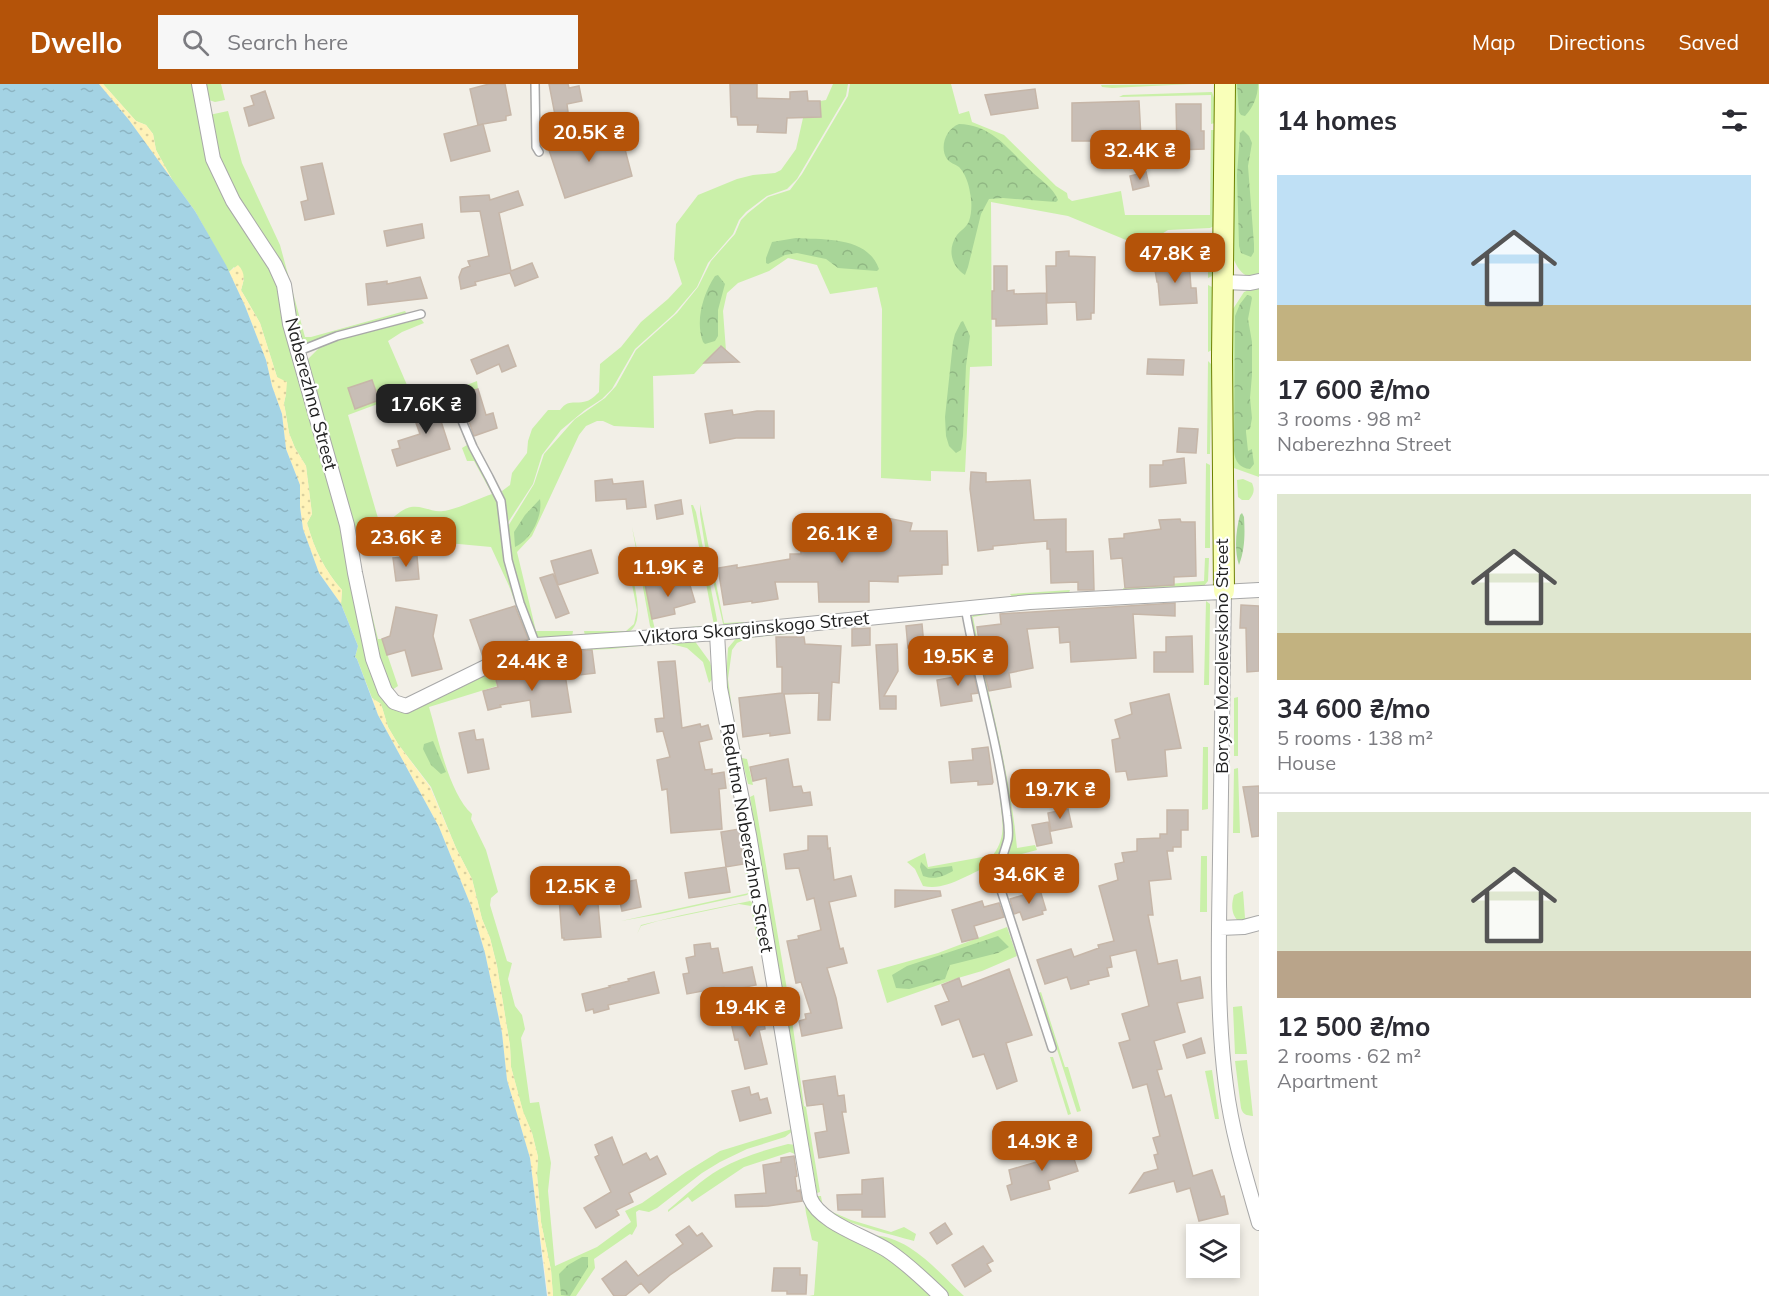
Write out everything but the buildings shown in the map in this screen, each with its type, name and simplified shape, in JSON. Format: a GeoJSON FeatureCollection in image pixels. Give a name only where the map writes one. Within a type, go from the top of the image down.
{"type":"FeatureCollection","features":[{"type":"Feature","properties":{"kind":"street","name":"Naberezhna Street"},"geometry":{"type":"LineString","coordinates":[[199,84],[213,159],[233,201],[275,265],[284,285],[290,324],[347,525],[373,658],[385,691],[394,702],[406,706]]}},
{"type":"Feature","properties":{"kind":"street","name":"Borysa Mozolevskoho Street"},"geometry":{"type":"LineString","coordinates":[[1225,84],[1220,1018],[1226,1088],[1240,1158],[1259,1223]]}},
{"type":"Feature","properties":{"kind":"street"},"geometry":{"type":"LineString","coordinates":[[1223,282],[1259,281]]}},
{"type":"Feature","properties":{"kind":"street","name":"Viktora Skarginskogo Street"},"geometry":{"type":"LineString","coordinates":[[406,706],[506,657],[536,645],[717,633],[1030,602],[1259,590]]}},
{"type":"Feature","properties":{"kind":"street","name":"Redutna Naberezhna Street"},"geometry":{"type":"LineString","coordinates":[[717,633],[720,688],[749,836],[810,1198],[818,1211],[887,1250],[941,1296]]}},
{"type":"Feature","properties":{"kind":"street"},"geometry":{"type":"LineString","coordinates":[[1220,928],[1244,927],[1259,923]]}},
{"type":"Feature","properties":{"kind":"lane"},"geometry":{"type":"LineString","coordinates":[[535,84],[538,152]]}},
{"type":"Feature","properties":{"kind":"lane"},"geometry":{"type":"LineString","coordinates":[[299,351],[337,336],[421,314]]}},
{"type":"Feature","properties":{"kind":"lane"},"geometry":{"type":"LineString","coordinates":[[460,416],[472,447],[501,501],[508,560],[520,603],[536,645]]}},
{"type":"Feature","properties":{"kind":"lane"},"geometry":{"type":"LineString","coordinates":[[965,607],[974,659],[1005,795],[1008,838],[998,874],[999,884],[1052,1048]]}},
{"type":"Feature","properties":{"kind":"green space"},"geometry":{"type":"Polygon","coordinates":[[[103,84],[193,84],[200,116],[280,286],[298,363],[304,401],[322,466],[342,512],[375,676],[408,709],[426,704],[507,661],[510,666],[494,673],[497,686],[429,707],[451,779],[464,805],[472,814],[471,819],[486,850],[498,892],[491,898],[490,905],[507,961],[512,963],[508,979],[515,1006],[522,1015],[525,1029],[521,1038],[530,1103],[539,1102],[551,1163],[548,1191],[555,1266],[597,1247],[631,1222],[625,1211],[642,1203],[720,1151],[792,1129],[786,1094],[789,1094],[794,1130],[785,1137],[747,1149],[720,1162],[657,1208],[649,1212],[639,1210],[636,1212],[637,1226],[632,1235],[630,1234],[594,1259],[595,1268],[576,1296],[553,1296],[551,1270],[541,1222],[538,1157],[511,1067],[510,1046],[497,966],[472,879],[456,848],[431,787],[388,727],[381,704],[372,698],[355,657],[358,646],[341,604],[342,590],[320,558],[307,523],[312,514],[306,466],[289,433],[284,403],[286,394],[277,377],[260,323],[241,290],[244,279],[234,267],[229,272],[195,211],[173,181],[156,150],[153,134],[146,125],[136,121],[103,84]]]}},
{"type":"Feature","properties":{"kind":"green space"},"geometry":{"type":"Polygon","coordinates":[[[203,84],[221,84],[225,100],[215,102],[206,99],[203,84]]]}},
{"type":"Feature","properties":{"kind":"green space"},"geometry":{"type":"Polygon","coordinates":[[[833,84],[848,84],[846,96],[797,179],[787,189],[767,196],[746,212],[739,220],[733,234],[708,263],[697,287],[674,314],[635,349],[612,389],[561,430],[542,455],[533,484],[507,524],[502,491],[510,485],[512,473],[527,453],[532,429],[548,410],[560,410],[566,404],[592,399],[599,392],[600,364],[621,347],[641,322],[682,284],[674,259],[676,224],[698,195],[737,179],[781,170],[796,149],[803,118],[820,117],[820,101],[826,100],[833,84]]]}},
{"type":"Feature","properties":{"kind":"green space"},"geometry":{"type":"Polygon","coordinates":[[[850,84],[951,84],[959,114],[969,111],[972,122],[1004,135],[1056,186],[1067,193],[1068,198],[1072,201],[1121,191],[1125,215],[1210,215],[1211,130],[1215,130],[1214,226],[1168,230],[1160,235],[1144,239],[1126,240],[1068,216],[991,202],[992,366],[970,367],[965,472],[931,471],[931,481],[881,478],[882,309],[877,287],[830,294],[817,265],[788,258],[769,271],[738,283],[727,293],[723,311],[726,351],[720,346],[694,374],[653,376],[654,428],[614,426],[597,421],[586,426],[579,435],[532,536],[517,552],[536,631],[573,631],[572,637],[538,639],[518,588],[507,528],[534,484],[544,454],[575,419],[605,398],[616,386],[636,350],[677,313],[698,287],[711,261],[735,234],[741,220],[768,197],[790,190],[802,174],[848,96],[850,84]]]}},
{"type":"Feature","properties":{"kind":"green space"},"geometry":{"type":"Polygon","coordinates":[[[1192,84],[1112,88],[1101,85],[1192,84]]]}},
{"type":"Feature","properties":{"kind":"green space"},"geometry":{"type":"Polygon","coordinates":[[[1234,84],[1259,84],[1259,277],[1245,275],[1232,256],[1234,84]]]}},
{"type":"Feature","properties":{"kind":"green space"},"geometry":{"type":"Polygon","coordinates":[[[1237,84],[1258,84],[1254,102],[1245,116],[1239,112],[1237,84]]]}},
{"type":"Feature","properties":{"kind":"green space"},"geometry":{"type":"Polygon","coordinates":[[[1212,92],[1215,101],[1215,123],[1211,124],[1211,95],[1119,97],[1123,95],[1212,92]]]}},
{"type":"Feature","properties":{"kind":"green space"},"geometry":{"type":"Polygon","coordinates":[[[228,111],[242,163],[280,245],[305,337],[405,311],[407,314],[301,345],[295,320],[215,153],[209,115],[228,111]]]}},
{"type":"Feature","properties":{"kind":"green space"},"geometry":{"type":"Polygon","coordinates":[[[959,124],[971,125],[999,139],[1049,187],[1058,200],[1056,202],[989,199],[981,214],[965,275],[956,267],[951,251],[957,235],[969,221],[971,196],[963,172],[947,159],[944,149],[947,134],[959,124]]]}},
{"type":"Feature","properties":{"kind":"green space"},"geometry":{"type":"Polygon","coordinates":[[[1243,130],[1252,143],[1248,166],[1254,244],[1251,257],[1241,253],[1239,246],[1237,175],[1240,133],[1243,130]]]}},
{"type":"Feature","properties":{"kind":"green space"},"geometry":{"type":"Polygon","coordinates":[[[796,238],[832,240],[855,245],[873,258],[879,269],[877,271],[838,268],[826,259],[797,253],[766,263],[772,242],[796,238]]]}},
{"type":"Feature","properties":{"kind":"green space"},"geometry":{"type":"Polygon","coordinates":[[[1206,240],[1212,242],[1212,276],[1208,278],[1208,253],[1148,252],[1149,247],[1161,241],[1206,240]]]}},
{"type":"Feature","properties":{"kind":"green space"},"geometry":{"type":"Polygon","coordinates":[[[718,275],[725,284],[718,310],[718,336],[715,341],[705,344],[701,334],[700,317],[704,299],[715,276],[718,275]]]}},
{"type":"Feature","properties":{"kind":"green space"},"geometry":{"type":"Polygon","coordinates":[[[1208,285],[1212,287],[1212,350],[1208,352],[1208,285]]]}},
{"type":"Feature","properties":{"kind":"green space"},"geometry":{"type":"Polygon","coordinates":[[[1259,286],[1259,477],[1231,467],[1231,312],[1244,292],[1259,286]]]}},
{"type":"Feature","properties":{"kind":"green space"},"geometry":{"type":"Polygon","coordinates":[[[1247,295],[1252,298],[1248,319],[1252,342],[1250,398],[1252,418],[1250,429],[1246,430],[1248,451],[1252,449],[1254,464],[1250,469],[1239,464],[1234,451],[1235,316],[1247,295]]]}},
{"type":"Feature","properties":{"kind":"green space"},"geometry":{"type":"Polygon","coordinates":[[[416,318],[421,319],[424,323],[388,341],[410,392],[348,415],[380,525],[411,507],[443,511],[492,494],[474,461],[467,461],[462,448],[467,445],[457,420],[459,421],[496,498],[503,549],[531,642],[491,547],[437,542],[353,548],[306,361],[320,347],[343,338],[416,318]]]}},
{"type":"Feature","properties":{"kind":"green space"},"geometry":{"type":"Polygon","coordinates":[[[963,321],[970,336],[966,366],[963,436],[961,450],[956,453],[949,446],[945,417],[953,342],[963,321]]]}},
{"type":"Feature","properties":{"kind":"green space"},"geometry":{"type":"Polygon","coordinates":[[[1208,361],[1212,365],[1210,454],[1207,454],[1208,361]]]}},
{"type":"Feature","properties":{"kind":"green space"},"geometry":{"type":"Polygon","coordinates":[[[477,381],[478,389],[459,395],[463,407],[453,412],[448,395],[454,390],[477,381]]]}},
{"type":"Feature","properties":{"kind":"green space"},"geometry":{"type":"Polygon","coordinates":[[[1206,463],[1210,465],[1210,548],[1205,548],[1206,463]]]}},
{"type":"Feature","properties":{"kind":"green space"},"geometry":{"type":"Polygon","coordinates":[[[1243,479],[1253,485],[1254,492],[1249,500],[1242,500],[1238,497],[1237,480],[1243,479]]]}},
{"type":"Feature","properties":{"kind":"green space"},"geometry":{"type":"Polygon","coordinates":[[[540,499],[540,513],[535,527],[521,544],[515,547],[514,532],[525,515],[540,499]]]}},
{"type":"Feature","properties":{"kind":"green space"},"geometry":{"type":"Polygon","coordinates":[[[700,504],[724,623],[744,622],[743,626],[724,628],[705,546],[700,504]]]}},
{"type":"Feature","properties":{"kind":"green space"},"geometry":{"type":"Polygon","coordinates":[[[691,505],[696,512],[717,620],[716,628],[654,632],[650,626],[632,527],[655,630],[714,625],[691,505]]]}},
{"type":"Feature","properties":{"kind":"green space"},"geometry":{"type":"Polygon","coordinates":[[[1242,513],[1244,541],[1239,565],[1236,540],[1242,513]]]}},
{"type":"Feature","properties":{"kind":"green space"},"geometry":{"type":"Polygon","coordinates":[[[1205,558],[1209,558],[1208,581],[1203,587],[1124,592],[1123,588],[1204,581],[1205,558]]]}},
{"type":"Feature","properties":{"kind":"green space"},"geometry":{"type":"Polygon","coordinates":[[[628,564],[636,591],[638,612],[634,627],[628,632],[618,635],[585,636],[584,631],[626,631],[634,624],[637,610],[628,564]]]}},
{"type":"Feature","properties":{"kind":"green space"},"geometry":{"type":"Polygon","coordinates":[[[1070,590],[1068,595],[1014,599],[1010,594],[1070,590]]]}},
{"type":"Feature","properties":{"kind":"green space"},"geometry":{"type":"Polygon","coordinates":[[[1206,601],[1210,604],[1209,685],[1204,685],[1206,601]]]}},
{"type":"Feature","properties":{"kind":"green space"},"geometry":{"type":"Polygon","coordinates":[[[369,602],[378,639],[382,639],[398,686],[392,690],[385,679],[364,603],[369,602]]]}},
{"type":"Feature","properties":{"kind":"green space"},"geometry":{"type":"Polygon","coordinates":[[[989,612],[989,614],[973,617],[1004,761],[1017,848],[1035,845],[1037,850],[1007,858],[1012,835],[1010,803],[977,657],[971,618],[974,614],[989,612]]]}},
{"type":"Feature","properties":{"kind":"green space"},"geometry":{"type":"Polygon","coordinates":[[[804,630],[806,632],[748,638],[737,643],[732,650],[728,679],[732,709],[730,709],[726,679],[728,648],[739,635],[804,630]]]}},
{"type":"Feature","properties":{"kind":"green space"},"geometry":{"type":"Polygon","coordinates":[[[694,640],[710,662],[714,677],[709,683],[703,662],[687,648],[667,643],[587,650],[588,646],[694,640]]]}},
{"type":"Feature","properties":{"kind":"green space"},"geometry":{"type":"Polygon","coordinates":[[[576,647],[579,650],[527,659],[513,665],[510,660],[536,651],[576,647]]]}},
{"type":"Feature","properties":{"kind":"green space"},"geometry":{"type":"Polygon","coordinates":[[[1238,697],[1238,756],[1234,756],[1234,698],[1238,697]]]}},
{"type":"Feature","properties":{"kind":"green space"},"geometry":{"type":"Polygon","coordinates":[[[732,719],[734,719],[742,758],[747,759],[753,785],[748,784],[732,719]]]}},
{"type":"Feature","properties":{"kind":"green space"},"geometry":{"type":"Polygon","coordinates":[[[433,741],[446,772],[441,774],[431,765],[423,749],[424,744],[433,741]]]}},
{"type":"Feature","properties":{"kind":"green space"},"geometry":{"type":"Polygon","coordinates":[[[1203,747],[1208,747],[1208,809],[1202,810],[1203,747]]]}},
{"type":"Feature","properties":{"kind":"green space"},"geometry":{"type":"Polygon","coordinates":[[[1238,768],[1240,833],[1233,833],[1234,769],[1238,768]]]}},
{"type":"Feature","properties":{"kind":"green space"},"geometry":{"type":"Polygon","coordinates":[[[754,795],[820,1192],[817,1193],[762,873],[750,797],[754,795]]]}},
{"type":"Feature","properties":{"kind":"green space"},"geometry":{"type":"Polygon","coordinates":[[[1000,799],[1003,811],[1003,842],[1001,850],[992,862],[953,882],[939,886],[923,886],[915,869],[907,862],[925,853],[928,867],[993,855],[1002,835],[1000,799]]]}},
{"type":"Feature","properties":{"kind":"green space"},"geometry":{"type":"Polygon","coordinates":[[[1201,856],[1207,856],[1207,912],[1200,912],[1201,856]]]}},
{"type":"Feature","properties":{"kind":"green space"},"geometry":{"type":"Polygon","coordinates":[[[921,862],[928,869],[952,866],[953,871],[938,877],[923,876],[921,862]]]}},
{"type":"Feature","properties":{"kind":"green space"},"geometry":{"type":"Polygon","coordinates":[[[744,863],[747,863],[752,890],[749,893],[744,863]]]}},
{"type":"Feature","properties":{"kind":"green space"},"geometry":{"type":"Polygon","coordinates":[[[1243,891],[1245,918],[1259,917],[1240,923],[1233,914],[1232,903],[1234,895],[1243,891]]]}},
{"type":"Feature","properties":{"kind":"green space"},"geometry":{"type":"Polygon","coordinates":[[[749,893],[747,895],[621,921],[749,893]]]}},
{"type":"Feature","properties":{"kind":"green space"},"geometry":{"type":"Polygon","coordinates":[[[750,901],[754,904],[761,946],[758,946],[751,906],[739,904],[641,926],[637,934],[641,925],[682,915],[750,901]]]}},
{"type":"Feature","properties":{"kind":"green space"},"geometry":{"type":"Polygon","coordinates":[[[1007,927],[1017,956],[982,971],[887,1003],[877,970],[938,953],[1007,927]]]}},
{"type":"Feature","properties":{"kind":"green space"},"geometry":{"type":"Polygon","coordinates":[[[998,936],[1009,947],[998,953],[950,965],[945,979],[909,989],[896,988],[892,975],[907,966],[998,936]]]}},
{"type":"Feature","properties":{"kind":"green space"},"geometry":{"type":"Polygon","coordinates":[[[1041,992],[1081,1111],[1077,1112],[1039,993],[1041,992]]]}},
{"type":"Feature","properties":{"kind":"green space"},"geometry":{"type":"Polygon","coordinates":[[[1242,1006],[1247,1054],[1235,1054],[1233,1007],[1242,1006]]]}},
{"type":"Feature","properties":{"kind":"green space"},"geometry":{"type":"Polygon","coordinates":[[[1050,1057],[1053,1057],[1071,1114],[1068,1115],[1050,1057]]]}},
{"type":"Feature","properties":{"kind":"green space"},"geometry":{"type":"Polygon","coordinates":[[[1247,1060],[1253,1116],[1245,1114],[1241,1108],[1235,1061],[1247,1060]]]}},
{"type":"Feature","properties":{"kind":"green space"},"geometry":{"type":"Polygon","coordinates":[[[1212,1070],[1219,1119],[1215,1119],[1205,1071],[1212,1070]]]}},
{"type":"Feature","properties":{"kind":"green space"},"geometry":{"type":"Polygon","coordinates":[[[788,1144],[796,1145],[797,1155],[790,1152],[744,1167],[692,1202],[688,1197],[668,1212],[693,1188],[720,1169],[745,1157],[788,1144]]]}},
{"type":"Feature","properties":{"kind":"green space"},"geometry":{"type":"Polygon","coordinates":[[[802,1184],[805,1193],[935,1296],[809,1296],[814,1295],[818,1242],[812,1240],[802,1184]]]}},
{"type":"Feature","properties":{"kind":"green space"},"geometry":{"type":"Polygon","coordinates":[[[818,1196],[821,1196],[823,1208],[819,1203],[818,1196]]]}},
{"type":"Feature","properties":{"kind":"green space"},"geometry":{"type":"Polygon","coordinates":[[[823,1208],[851,1220],[891,1232],[904,1227],[916,1234],[914,1241],[849,1222],[823,1208]]]}},
{"type":"Feature","properties":{"kind":"green space"},"geometry":{"type":"Polygon","coordinates":[[[872,1235],[886,1237],[911,1249],[923,1257],[964,1296],[947,1296],[872,1235]]]}},
{"type":"Feature","properties":{"kind":"green space"},"geometry":{"type":"Polygon","coordinates":[[[582,1257],[588,1257],[588,1267],[570,1296],[561,1295],[559,1274],[568,1265],[582,1257]]]}},
{"type":"Feature","properties":{"kind":"sand"},"geometry":{"type":"Polygon","coordinates":[[[99,84],[103,84],[136,121],[146,125],[153,134],[156,150],[173,181],[129,120],[99,84]]]}},
{"type":"Feature","properties":{"kind":"sand"},"geometry":{"type":"Polygon","coordinates":[[[238,265],[244,277],[241,290],[260,323],[277,377],[287,382],[284,403],[289,433],[306,466],[312,514],[307,523],[320,558],[342,590],[341,604],[319,573],[303,529],[300,485],[286,449],[282,414],[266,360],[229,272],[238,265]]]}},
{"type":"Feature","properties":{"kind":"sand"},"geometry":{"type":"Polygon","coordinates":[[[372,698],[381,704],[388,727],[398,744],[430,787],[472,879],[482,919],[490,938],[497,966],[510,1046],[511,1067],[538,1157],[537,1175],[541,1222],[551,1270],[553,1296],[548,1296],[530,1158],[507,1080],[502,1033],[485,953],[471,906],[439,827],[378,715],[372,698]]]}},
{"type":"Feature","properties":{"kind":"water"},"geometry":{"type":"Polygon","coordinates":[[[0,84],[99,84],[129,120],[195,211],[226,265],[245,306],[266,360],[282,414],[286,449],[300,485],[303,529],[319,573],[341,604],[358,646],[355,657],[378,715],[439,827],[471,906],[485,953],[502,1033],[507,1080],[530,1158],[547,1296],[0,1296],[0,84]]]}}]}
